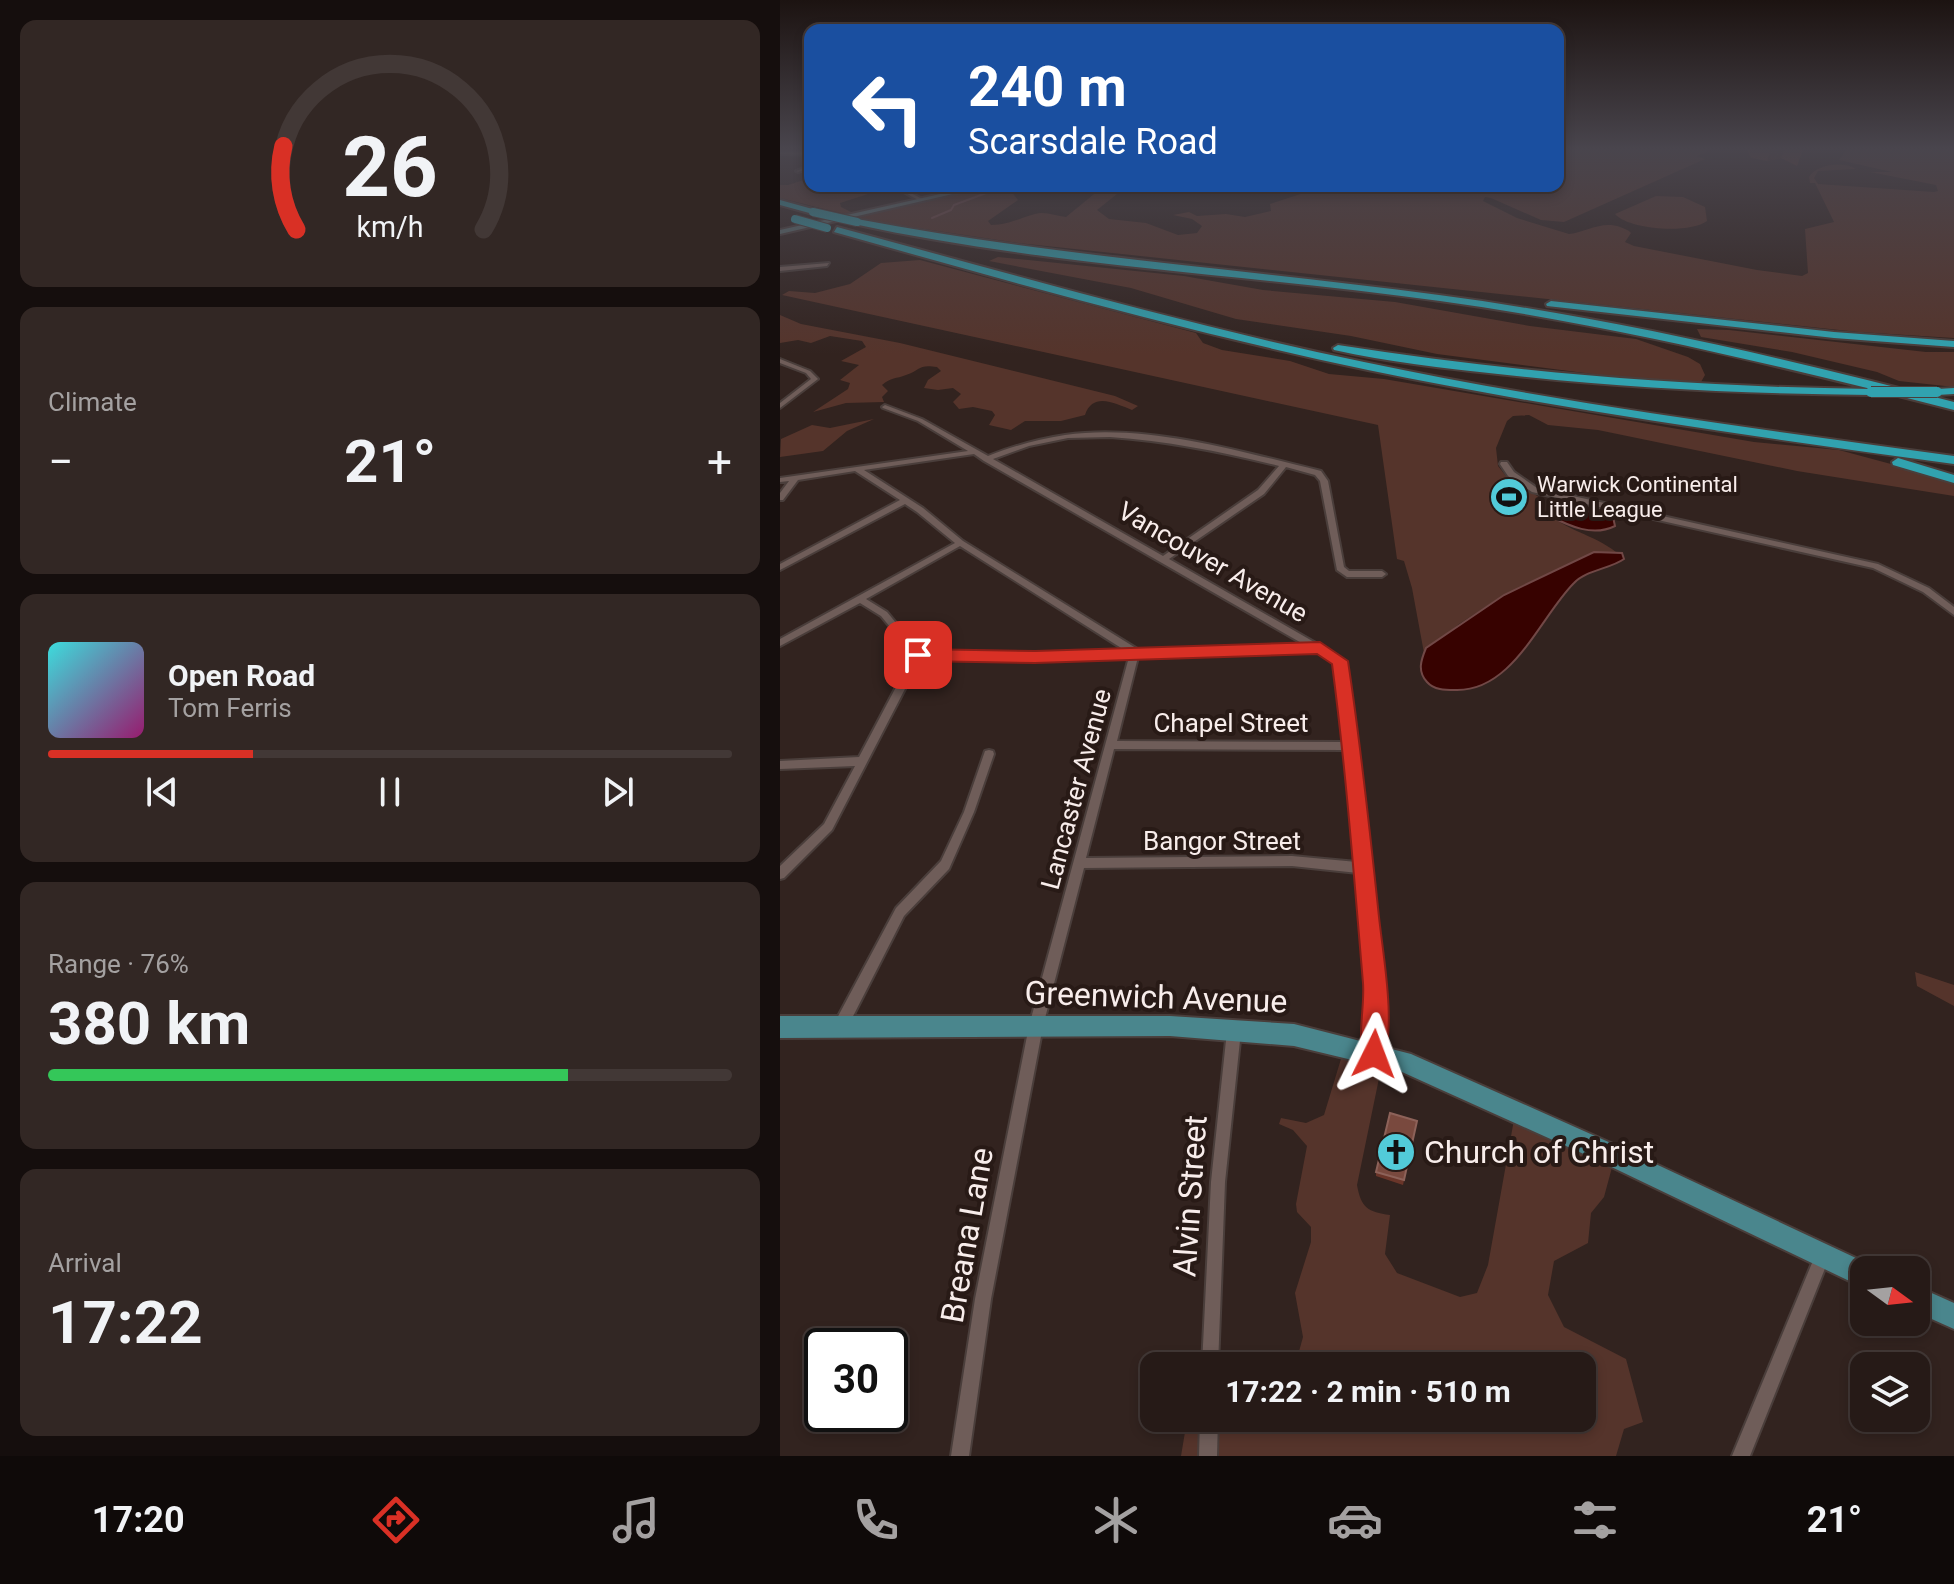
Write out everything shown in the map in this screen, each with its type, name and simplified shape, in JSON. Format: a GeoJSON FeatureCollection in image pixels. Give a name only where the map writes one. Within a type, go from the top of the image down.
{"type":"FeatureCollection","features":[{"type":"Feature","properties":{"kind":"highway"},"geometry":{"type":"LineString","coordinates":[[791,218],[1253,341],[1390,371],[1872,456],[1954,479]]}},
{"type":"Feature","properties":{"kind":"highway"},"geometry":{"type":"LineString","coordinates":[[839,218],[932,237],[1023,250],[1472,302],[1643,332],[1786,363],[1954,406]]}},
{"type":"Feature","properties":{"kind":"highway"},"geometry":{"type":"LineString","coordinates":[[1277,278],[1859,337],[1954,342]]}},
{"type":"Feature","properties":{"kind":"highway"},"geometry":{"type":"LineString","coordinates":[[1099,300],[1305,342],[1480,369],[1666,385],[1871,392],[1954,391]]}},
{"type":"Feature","properties":{"kind":"highway"},"geometry":{"type":"LineString","coordinates":[[1686,423],[1954,460]]}},
{"type":"Feature","properties":{"kind":"main road"},"geometry":{"type":"LineString","coordinates":[[780,232],[842,218]]}},
{"type":"Feature","properties":{"kind":"main road","name":"Greenwich Avenue"},"geometry":{"type":"LineString","coordinates":[[780,1027],[1170,1026],[1294,1035],[1403,1062],[1605,1152],[1850,1269]]}},
{"type":"Feature","properties":{"kind":"main road"},"geometry":{"type":"LineString","coordinates":[[1930,1305],[1954,1316]]}},
{"type":"Feature","properties":{"kind":"street"},"geometry":{"type":"LineString","coordinates":[[780,269],[827,264]]}},
{"type":"Feature","properties":{"kind":"street"},"geometry":{"type":"LineString","coordinates":[[780,361],[808,372],[815,379],[780,406]]}},
{"type":"Feature","properties":{"kind":"street","name":"Vancouver Avenue"},"geometry":{"type":"LineString","coordinates":[[885,407],[920,420],[1340,661],[1352,746],[1376,1002],[1374,1054]]}},
{"type":"Feature","properties":{"kind":"street"},"geometry":{"type":"LineString","coordinates":[[987,459],[1018,445],[1118,433],[1163,437],[1318,473],[1324,481],[1340,568],[1347,574],[1382,574]]}},
{"type":"Feature","properties":{"kind":"street"},"geometry":{"type":"LineString","coordinates":[[780,480],[973,452]]}},
{"type":"Feature","properties":{"kind":"street"},"geometry":{"type":"LineString","coordinates":[[1504,464],[1511,474],[1535,490],[1875,566],[1926,590],[1954,612]]}},
{"type":"Feature","properties":{"kind":"street"},"geometry":{"type":"LineString","coordinates":[[1163,560],[1261,492],[1284,465]]}},
{"type":"Feature","properties":{"kind":"street"},"geometry":{"type":"LineString","coordinates":[[857,469],[960,543],[1135,652]]}},
{"type":"Feature","properties":{"kind":"street"},"geometry":{"type":"LineString","coordinates":[[780,498],[795,478]]}},
{"type":"Feature","properties":{"kind":"street"},"geometry":{"type":"LineString","coordinates":[[780,567],[905,501]]}},
{"type":"Feature","properties":{"kind":"street"},"geometry":{"type":"LineString","coordinates":[[780,643],[960,543]]}},
{"type":"Feature","properties":{"kind":"street"},"geometry":{"type":"LineString","coordinates":[[862,600],[884,614],[918,655],[1035,657],[1320,648]]}},
{"type":"Feature","properties":{"kind":"street","name":"Lancaster Avenue"},"geometry":{"type":"LineString","coordinates":[[1036,1026],[1135,652]]}},
{"type":"Feature","properties":{"kind":"street"},"geometry":{"type":"LineString","coordinates":[[780,874],[828,827],[918,655]]}},
{"type":"Feature","properties":{"kind":"street","name":"Chapel Street"},"geometry":{"type":"LineString","coordinates":[[1111,745],[1352,746]]}},
{"type":"Feature","properties":{"kind":"street"},"geometry":{"type":"LineString","coordinates":[[840,1027],[900,912],[945,865],[969,812],[989,754]]}},
{"type":"Feature","properties":{"kind":"street"},"geometry":{"type":"LineString","coordinates":[[780,765],[863,761]]}},
{"type":"Feature","properties":{"kind":"street","name":"Bangor Street"},"geometry":{"type":"LineString","coordinates":[[1079,863],[1292,861],[1363,868]]}},
{"type":"Feature","properties":{"kind":"street","name":"Breana Lane"},"geometry":{"type":"LineString","coordinates":[[960,1456],[983,1299],[1036,1026]]}},
{"type":"Feature","properties":{"kind":"street","name":"Alvin Street"},"geometry":{"type":"LineString","coordinates":[[1211,1352],[1218,1182],[1234,1031]]}},
{"type":"Feature","properties":{"kind":"street"},"geometry":{"type":"LineString","coordinates":[[1741,1456],[1822,1256]]}},
{"type":"Feature","properties":{"kind":"street"},"geometry":{"type":"LineString","coordinates":[[1208,1456],[1209,1432]]}},
{"type":"Feature","properties":{"kind":"shaded area"},"geometry":{"type":"Polygon","coordinates":[[[861,218],[992,218],[988,221],[991,225],[1024,218],[1108,218],[1146,223],[1178,235],[1197,233],[1202,226],[1187,218],[1517,218],[1569,234],[1613,225],[1631,233],[1625,242],[1634,246],[1802,276],[1808,273],[1805,229],[1834,222],[1832,218],[1954,218],[1954,338],[1858,332],[1018,243],[861,218]]]}},
{"type":"Feature","properties":{"kind":"shaded area"},"geometry":{"type":"Polygon","coordinates":[[[1536,218],[1573,218],[1564,222],[1536,218]]]}},
{"type":"Feature","properties":{"kind":"shaded area"},"geometry":{"type":"Polygon","coordinates":[[[1707,218],[1707,221],[1674,229],[1646,227],[1622,219],[1707,218]]]}},
{"type":"Feature","properties":{"kind":"shaded area"},"geometry":{"type":"Polygon","coordinates":[[[998,257],[1184,276],[1263,290],[1395,302],[1530,326],[1636,339],[1688,357],[1700,364],[1705,375],[1701,382],[1647,381],[1437,354],[1351,336],[1236,319],[1131,288],[989,261],[998,257]]]}},
{"type":"Feature","properties":{"kind":"shaded area"},"geometry":{"type":"Polygon","coordinates":[[[920,260],[1196,333],[1203,343],[1222,350],[1290,361],[1329,374],[1384,379],[1754,442],[1839,450],[1954,481],[1954,496],[1797,471],[1598,430],[1548,425],[1529,415],[1513,416],[1507,421],[1496,448],[1498,466],[1514,486],[1544,501],[1545,511],[1553,518],[1616,552],[1594,552],[1504,595],[1459,624],[1424,653],[1412,588],[1404,561],[1397,559],[1378,425],[782,295],[789,291],[815,293],[850,284],[881,263],[920,260]]]}},
{"type":"Feature","properties":{"kind":"shaded area"},"geometry":{"type":"Polygon","coordinates":[[[780,315],[801,324],[900,343],[1115,396],[1138,406],[1132,410],[1099,401],[1093,403],[1085,415],[1061,421],[1025,421],[1011,430],[989,425],[995,415],[992,411],[973,407],[959,409],[953,402],[961,394],[953,388],[924,388],[928,380],[941,371],[937,367],[926,366],[882,385],[888,391],[882,397],[884,402],[846,403],[813,412],[848,389],[850,383],[840,380],[859,365],[841,361],[866,347],[862,341],[830,336],[811,343],[798,340],[780,343],[780,315]]]}},
{"type":"Feature","properties":{"kind":"shaded area"},"geometry":{"type":"Polygon","coordinates":[[[1697,329],[1926,352],[1954,352],[1954,387],[1899,381],[1877,372],[1792,352],[1701,337],[1697,329]]]}},
{"type":"Feature","properties":{"kind":"shaded area"},"geometry":{"type":"Polygon","coordinates":[[[874,419],[847,431],[823,451],[780,457],[781,439],[812,425],[830,428],[874,419]]]}},
{"type":"Feature","properties":{"kind":"shaded area"},"geometry":{"type":"Polygon","coordinates":[[[1552,503],[1613,517],[1615,526],[1590,530],[1573,526],[1550,516],[1548,506],[1552,503]]]}},
{"type":"Feature","properties":{"kind":"shaded area"},"geometry":{"type":"Polygon","coordinates":[[[1594,552],[1622,553],[1624,559],[1585,575],[1574,583],[1524,650],[1493,679],[1475,687],[1455,690],[1436,688],[1427,682],[1421,670],[1426,648],[1504,595],[1594,552]]]}},
{"type":"Feature","properties":{"kind":"shaded area"},"geometry":{"type":"Polygon","coordinates":[[[1915,972],[1954,985],[1954,1006],[1917,986],[1915,972]]]}},
{"type":"Feature","properties":{"kind":"shaded area"},"geometry":{"type":"Polygon","coordinates":[[[1344,1049],[1383,1059],[1357,1185],[1361,1199],[1367,1208],[1390,1215],[1385,1254],[1397,1273],[1460,1297],[1477,1293],[1488,1265],[1515,1114],[1614,1160],[1604,1197],[1591,1213],[1588,1243],[1554,1261],[1548,1295],[1564,1327],[1626,1359],[1643,1422],[1624,1429],[1616,1456],[1181,1456],[1185,1432],[1596,1432],[1596,1352],[1299,1352],[1303,1337],[1295,1293],[1311,1242],[1311,1227],[1297,1212],[1296,1204],[1307,1146],[1293,1130],[1279,1124],[1281,1118],[1306,1123],[1324,1115],[1344,1049]]]}},
{"type":"Feature","properties":{"kind":"building"},"geometry":{"type":"Polygon","coordinates":[[[1512,482],[1521,493],[1507,496],[1499,484],[1512,482]]]}},
{"type":"Feature","properties":{"kind":"building","name":"Church of Christ"},"geometry":{"type":"Polygon","coordinates":[[[1390,1113],[1417,1121],[1404,1180],[1376,1172],[1390,1113]]]}},
{"type":"Feature","properties":{"kind":"place","name":"Warwick Continental Little League"},"geometry":{"type":"Point","coordinates":[1509,497]}},
{"type":"Feature","properties":{"kind":"place","name":"Church of Christ"},"geometry":{"type":"Point","coordinates":[1396,1152]}},
{"type":"Feature","properties":{"kind":"route"},"geometry":{"type":"LineString","coordinates":[[918,655],[1035,657],[1320,648],[1340,661],[1352,746],[1376,1002],[1374,1054]]}}]}
